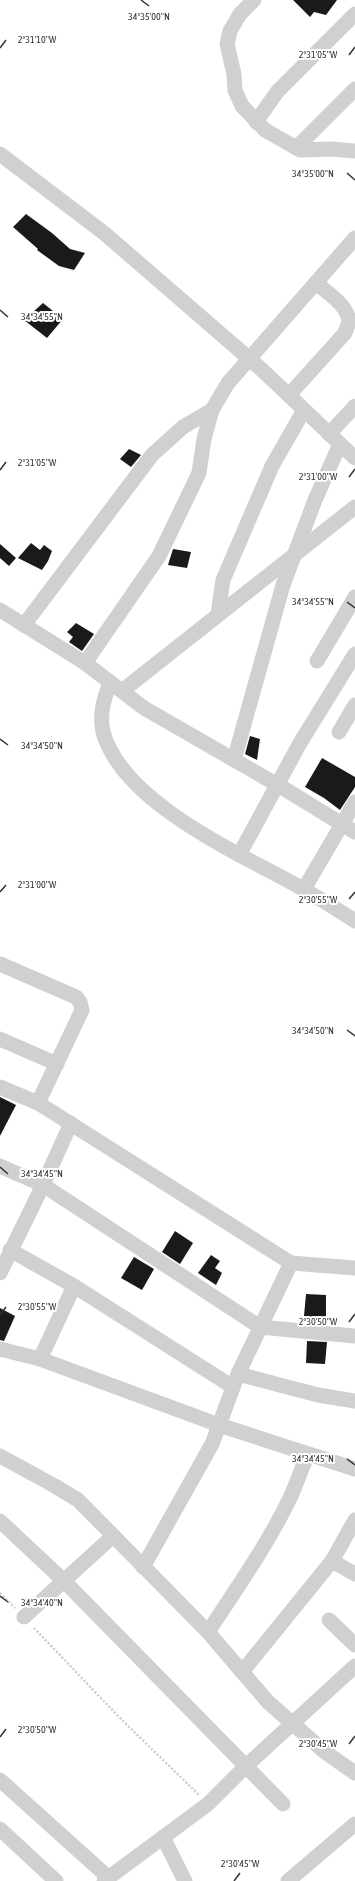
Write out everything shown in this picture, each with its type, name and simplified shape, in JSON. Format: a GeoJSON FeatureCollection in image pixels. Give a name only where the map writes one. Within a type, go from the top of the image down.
{"type":"FeatureCollection","features":[{"type":"Feature","properties":{"kind":"street"},"geometry":{"type":"LineString","coordinates":[[254,0],[240,14],[230,31],[227,44],[234,74],[235,90],[242,106],[265,130],[300,150],[331,149],[355,152]]}},
{"type":"Feature","properties":{"kind":"street"},"geometry":{"type":"LineString","coordinates":[[256,122],[277,92],[355,14]]}},
{"type":"Feature","properties":{"kind":"street"},"geometry":{"type":"LineString","coordinates":[[296,148],[355,89]]}},
{"type":"Feature","properties":{"kind":"street"},"geometry":{"type":"LineString","coordinates":[[0,154],[104,232],[250,358],[355,458]]}},
{"type":"Feature","properties":{"kind":"street"},"geometry":{"type":"LineString","coordinates":[[85,664],[159,556],[198,472],[204,439],[212,410],[228,383],[355,238]]}},
{"type":"Feature","properties":{"kind":"street"},"geometry":{"type":"LineString","coordinates":[[289,395],[345,333],[349,320],[342,306],[316,284]]}},
{"type":"Feature","properties":{"kind":"street"},"geometry":{"type":"LineString","coordinates":[[329,434],[355,406]]}},
{"type":"Feature","properties":{"kind":"street"},"geometry":{"type":"LineString","coordinates":[[24,625],[152,455],[183,427],[212,410]]}},
{"type":"Feature","properties":{"kind":"street"},"geometry":{"type":"LineString","coordinates":[[218,614],[223,580],[226,572],[272,466],[304,410]]}},
{"type":"Feature","properties":{"kind":"street"},"geometry":{"type":"LineString","coordinates":[[234,760],[283,585],[315,500],[340,444]]}},
{"type":"Feature","properties":{"kind":"street"},"geometry":{"type":"LineString","coordinates":[[122,691],[355,507]]}},
{"type":"Feature","properties":{"kind":"street"},"geometry":{"type":"LineString","coordinates":[[317,661],[355,597]]}},
{"type":"Feature","properties":{"kind":"street"},"geometry":{"type":"LineString","coordinates":[[0,610],[85,664],[144,708],[278,785],[355,832]]}},
{"type":"Feature","properties":{"kind":"street"},"geometry":{"type":"LineString","coordinates":[[239,855],[300,743],[355,654]]}},
{"type":"Feature","properties":{"kind":"street"},"geometry":{"type":"LineString","coordinates":[[110,682],[102,705],[101,717],[103,732],[113,756],[130,778],[151,798],[194,829],[304,890],[355,921]]}},
{"type":"Feature","properties":{"kind":"street"},"geometry":{"type":"LineString","coordinates":[[339,732],[355,705]]}},
{"type":"Feature","properties":{"kind":"street"},"geometry":{"type":"LineString","coordinates":[[304,890],[355,802]]}},
{"type":"Feature","properties":{"kind":"street"},"geometry":{"type":"LineString","coordinates":[[0,964],[76,997],[80,1002],[82,1010],[38,1103]]}},
{"type":"Feature","properties":{"kind":"street"},"geometry":{"type":"LineString","coordinates":[[0,1039],[57,1064]]}},
{"type":"Feature","properties":{"kind":"street"},"geometry":{"type":"LineString","coordinates":[[0,1086],[38,1103],[291,1263],[355,1268]]}},
{"type":"Feature","properties":{"kind":"street"},"geometry":{"type":"LineString","coordinates":[[0,1273],[43,1185],[70,1124]]}},
{"type":"Feature","properties":{"kind":"street"},"geometry":{"type":"LineString","coordinates":[[0,1166],[43,1185],[260,1327],[355,1336]]}},
{"type":"Feature","properties":{"kind":"street"},"geometry":{"type":"LineString","coordinates":[[10,1250],[235,1380],[318,1396],[355,1401]]}},
{"type":"Feature","properties":{"kind":"street"},"geometry":{"type":"LineString","coordinates":[[143,1567],[193,1481],[212,1444],[235,1380],[291,1263]]}},
{"type":"Feature","properties":{"kind":"street"},"geometry":{"type":"LineString","coordinates":[[40,1359],[74,1286]]}},
{"type":"Feature","properties":{"kind":"street"},"geometry":{"type":"LineString","coordinates":[[0,1349],[40,1359],[219,1425],[355,1469]]}},
{"type":"Feature","properties":{"kind":"street"},"geometry":{"type":"LineString","coordinates":[[208,1632],[245,1577],[270,1534],[290,1496],[308,1454]]}},
{"type":"Feature","properties":{"kind":"street"},"geometry":{"type":"LineString","coordinates":[[0,1456],[56,1486],[78,1500],[208,1632],[268,1702],[292,1725],[325,1752],[355,1773]]}},
{"type":"Feature","properties":{"kind":"street"},"geometry":{"type":"LineString","coordinates":[[0,1521],[64,1581],[283,1804]]}},
{"type":"Feature","properties":{"kind":"street"},"geometry":{"type":"LineString","coordinates":[[242,1672],[332,1561],[355,1522]]}},
{"type":"Feature","properties":{"kind":"street"},"geometry":{"type":"LineString","coordinates":[[24,1618],[113,1536]]}},
{"type":"Feature","properties":{"kind":"street"},"geometry":{"type":"LineString","coordinates":[[332,1561],[355,1574]]}},
{"type":"Feature","properties":{"kind":"street"},"geometry":{"type":"LineString","coordinates":[[329,1620],[355,1646]]}},
{"type":"Feature","properties":{"kind":"street"},"geometry":{"type":"LineString","coordinates":[[0,1780],[106,1879],[208,1804],[246,1766],[355,1666]]}},
{"type":"Feature","properties":{"kind":"street"},"geometry":{"type":"LineString","coordinates":[[288,1881],[355,1824]]}},
{"type":"Feature","properties":{"kind":"street"},"geometry":{"type":"LineString","coordinates":[[0,1829],[56,1881]]}},
{"type":"Feature","properties":{"kind":"street"},"geometry":{"type":"LineString","coordinates":[[163,1837],[185,1881]]}},
{"type":"Feature","properties":{"kind":"path"},"geometry":{"type":"LineString","coordinates":[[0,1593],[120,1718],[208,1804]]}},
{"type":"Feature","properties":{"kind":"building"},"geometry":{"type":"Polygon","coordinates":[[[293,0],[337,0],[326,15],[314,12],[310,17],[293,0]]]}},
{"type":"Feature","properties":{"kind":"building"},"geometry":{"type":"Polygon","coordinates":[[[26,214],[52,233],[70,249],[85,253],[74,270],[59,266],[37,250],[38,249],[13,227],[26,214]]]}},
{"type":"Feature","properties":{"kind":"building"},"geometry":{"type":"Polygon","coordinates":[[[43,303],[63,319],[47,338],[24,320],[43,303]]]}},
{"type":"Feature","properties":{"kind":"building"},"geometry":{"type":"Polygon","coordinates":[[[129,449],[141,455],[131,467],[120,459],[129,449]]]}},
{"type":"Feature","properties":{"kind":"building"},"geometry":{"type":"Polygon","coordinates":[[[31,543],[40,550],[44,545],[52,551],[42,570],[18,558],[31,543]]]}},
{"type":"Feature","properties":{"kind":"building"},"geometry":{"type":"Polygon","coordinates":[[[0,544],[16,558],[9,566],[0,558],[0,544]]]}},
{"type":"Feature","properties":{"kind":"building"},"geometry":{"type":"Polygon","coordinates":[[[173,549],[191,552],[187,568],[168,565],[173,549]]]}},
{"type":"Feature","properties":{"kind":"building"},"geometry":{"type":"Polygon","coordinates":[[[76,623],[94,634],[82,651],[69,642],[73,637],[67,632],[76,623]]]}},
{"type":"Feature","properties":{"kind":"building"},"geometry":{"type":"Polygon","coordinates":[[[250,736],[260,739],[257,760],[245,754],[250,736]]]}},
{"type":"Feature","properties":{"kind":"building"},"geometry":{"type":"Polygon","coordinates":[[[322,758],[355,777],[355,787],[340,810],[324,798],[305,787],[322,758]]]}},
{"type":"Feature","properties":{"kind":"building"},"geometry":{"type":"Polygon","coordinates":[[[0,1097],[16,1105],[0,1136],[0,1097]]]}},
{"type":"Feature","properties":{"kind":"building"},"geometry":{"type":"Polygon","coordinates":[[[175,1231],[193,1243],[180,1264],[162,1252],[175,1231]]]}},
{"type":"Feature","properties":{"kind":"building"},"geometry":{"type":"Polygon","coordinates":[[[211,1255],[220,1261],[215,1268],[222,1273],[216,1285],[198,1273],[211,1255]]]}},
{"type":"Feature","properties":{"kind":"building"},"geometry":{"type":"Polygon","coordinates":[[[134,1257],[154,1269],[142,1290],[121,1278],[134,1257]]]}},
{"type":"Feature","properties":{"kind":"building"},"geometry":{"type":"Polygon","coordinates":[[[306,1294],[326,1295],[326,1318],[304,1316],[306,1294]]]}},
{"type":"Feature","properties":{"kind":"building"},"geometry":{"type":"Polygon","coordinates":[[[0,1308],[15,1316],[4,1341],[0,1340],[0,1308]]]}},
{"type":"Feature","properties":{"kind":"building"},"geometry":{"type":"Polygon","coordinates":[[[307,1341],[327,1342],[325,1364],[306,1363],[307,1341]]]}}]}
